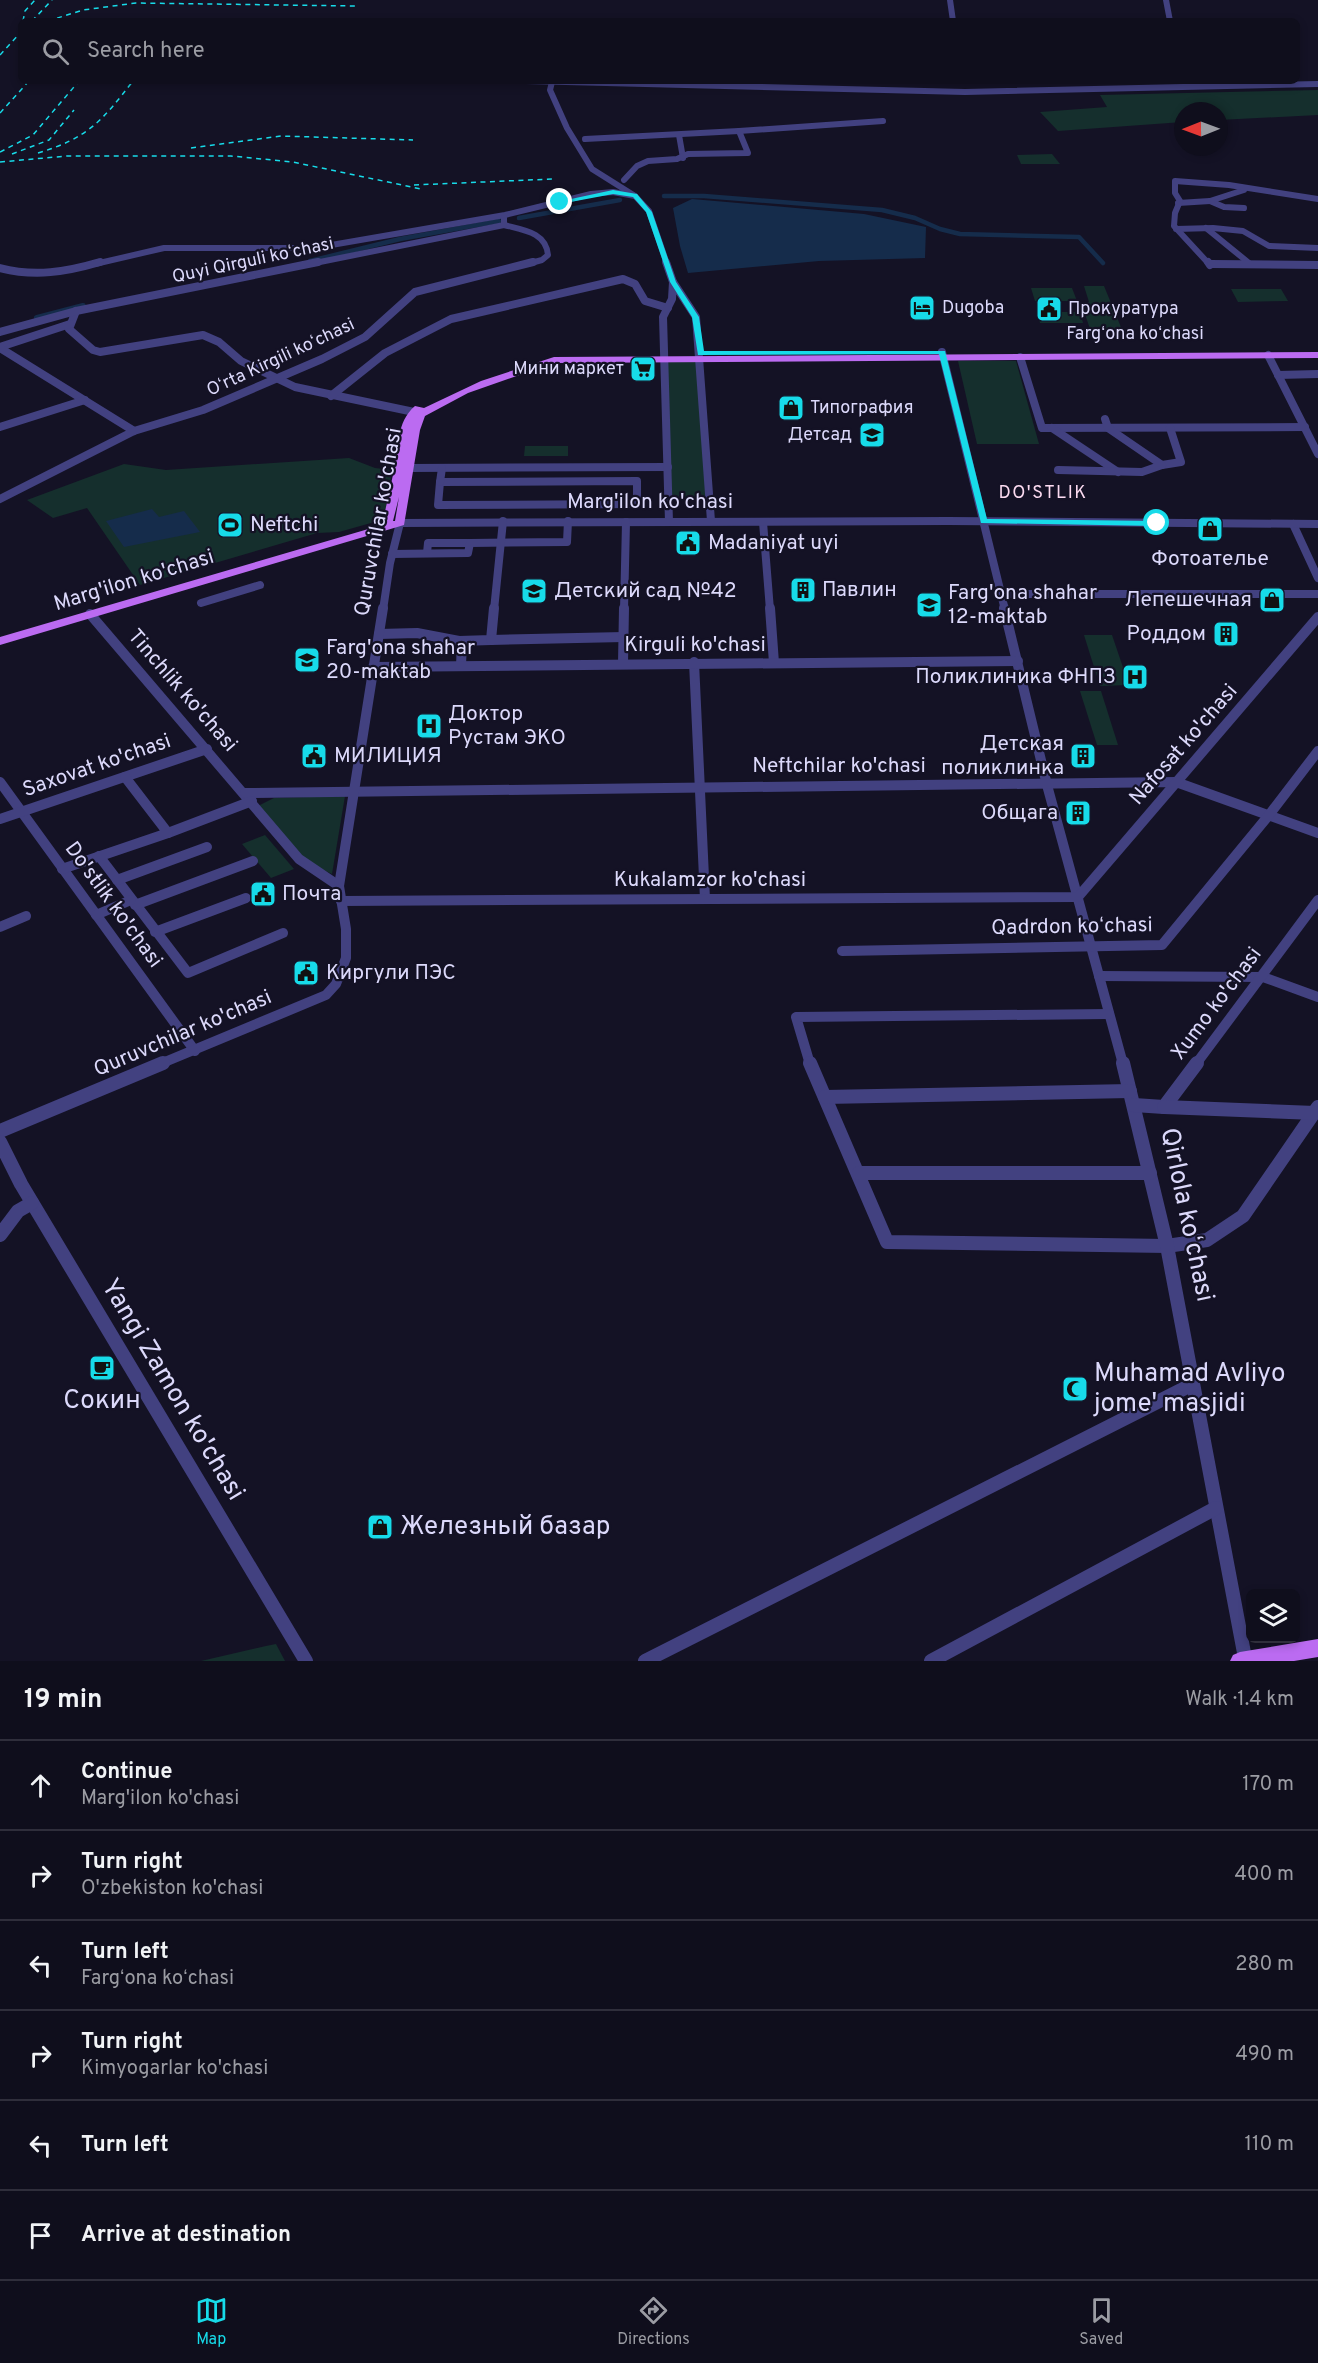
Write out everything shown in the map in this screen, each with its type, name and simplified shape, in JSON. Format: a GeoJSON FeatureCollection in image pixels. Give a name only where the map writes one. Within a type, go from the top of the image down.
{"type":"FeatureCollection","features":[{"type":"Feature","properties":{"kind":"main road","name":"Fargʻona koʻchasi"},"geometry":{"type":"LineString","coordinates":[[701,356],[1318,350]]}},
{"type":"Feature","properties":{"kind":"main road","name":"Quruvchilar ko'chasi"},"geometry":{"type":"LineString","coordinates":[[387,525],[400,468],[405,430],[414,412],[454,392],[541,359],[561,355],[701,356]]}},
{"type":"Feature","properties":{"kind":"main road","name":"Fargʻona koʻchasi"},"geometry":{"type":"LineString","coordinates":[[943,355],[1020,357],[1318,355]]}},
{"type":"Feature","properties":{"kind":"main road","name":"Quruvchilar ko'chasi"},"geometry":{"type":"LineString","coordinates":[[400,523],[415,430],[421,414],[462,394],[554,360],[665,356]]}},
{"type":"Feature","properties":{"kind":"main road","name":"Marg'ilon ko'chasi"},"geometry":{"type":"LineString","coordinates":[[0,641],[400,523]]}},
{"type":"Feature","properties":{"kind":"main road"},"geometry":{"type":"LineString","coordinates":[[1243,1660],[1318,1648]]}},
{"type":"Feature","properties":{"kind":"street"},"geometry":{"type":"LineString","coordinates":[[950,0],[953,18]]}},
{"type":"Feature","properties":{"kind":"street"},"geometry":{"type":"LineString","coordinates":[[1166,0],[1169,18]]}},
{"type":"Feature","properties":{"kind":"street"},"geometry":{"type":"LineString","coordinates":[[552,84],[550,90],[567,128],[592,169],[635,196],[649,212],[673,282],[696,317],[701,356],[711,522]]}},
{"type":"Feature","properties":{"kind":"street"},"geometry":{"type":"LineString","coordinates":[[635,84],[965,92],[1194,84],[1318,84]]}},
{"type":"Feature","properties":{"kind":"street"},"geometry":{"type":"LineString","coordinates":[[964,84],[965,92]]}},
{"type":"Feature","properties":{"kind":"street"},"geometry":{"type":"LineString","coordinates":[[585,139],[883,121]]}},
{"type":"Feature","properties":{"kind":"street"},"geometry":{"type":"LineString","coordinates":[[624,180],[639,164],[657,159],[683,158],[688,154],[748,153],[740,130]]}},
{"type":"Feature","properties":{"kind":"street"},"geometry":{"type":"LineString","coordinates":[[679,135],[683,158]]}},
{"type":"Feature","properties":{"kind":"street"},"geometry":{"type":"LineString","coordinates":[[591,194],[604,183],[604,176]]}},
{"type":"Feature","properties":{"kind":"street"},"geometry":{"type":"LineString","coordinates":[[1314,200],[1229,185],[1175,182],[1175,193],[1180,201],[1176,229],[1210,265],[1249,263],[1318,265]]}},
{"type":"Feature","properties":{"kind":"street"},"geometry":{"type":"LineString","coordinates":[[1178,203],[1210,201],[1241,189],[1314,200]]}},
{"type":"Feature","properties":{"kind":"street"},"geometry":{"type":"LineString","coordinates":[[0,268],[23,275],[52,274],[142,250],[164,248],[314,248],[505,215],[591,194],[613,192],[635,196]]}},
{"type":"Feature","properties":{"kind":"street"},"geometry":{"type":"LineString","coordinates":[[1210,201],[1224,207],[1244,208]]}},
{"type":"Feature","properties":{"kind":"street"},"geometry":{"type":"LineString","coordinates":[[504,225],[505,215]]}},
{"type":"Feature","properties":{"kind":"street","name":"Quyi Qirguli koʻchasi"},"geometry":{"type":"LineString","coordinates":[[0,332],[76,311],[504,225]]}},
{"type":"Feature","properties":{"kind":"street","name":"Oʻrta Kirgili koʻchasi"},"geometry":{"type":"LineString","coordinates":[[0,499],[134,431],[203,410],[278,379],[365,337],[415,292],[542,260],[548,255],[546,242],[540,236],[504,225]]}},
{"type":"Feature","properties":{"kind":"street"},"geometry":{"type":"LineString","coordinates":[[1176,229],[1206,228],[1243,231],[1269,246],[1318,248]]}},
{"type":"Feature","properties":{"kind":"street"},"geometry":{"type":"LineString","coordinates":[[1206,228],[1249,263]]}},
{"type":"Feature","properties":{"kind":"street"},"geometry":{"type":"LineString","coordinates":[[331,396],[385,353],[429,329],[474,313],[541,299],[573,289],[622,279],[635,284],[645,302],[673,311],[693,312]]}},
{"type":"Feature","properties":{"kind":"street"},"geometry":{"type":"LineString","coordinates":[[669,522],[665,356],[673,311],[673,282]]}},
{"type":"Feature","properties":{"kind":"street"},"geometry":{"type":"LineString","coordinates":[[76,311],[69,329],[93,350],[100,352],[203,335],[219,342],[241,361],[295,387],[414,412]]}},
{"type":"Feature","properties":{"kind":"street"},"geometry":{"type":"LineString","coordinates":[[0,348],[70,324]]}},
{"type":"Feature","properties":{"kind":"street"},"geometry":{"type":"LineString","coordinates":[[0,348],[134,431]]}},
{"type":"Feature","properties":{"kind":"street","name":"Qirlola koʻchasi"},"geometry":{"type":"LineString","coordinates":[[943,355],[1047,784],[1134,1105],[1167,1246],[1243,1660]]}},
{"type":"Feature","properties":{"kind":"street"},"geometry":{"type":"LineString","coordinates":[[1268,356],[1318,454]]}},
{"type":"Feature","properties":{"kind":"street"},"geometry":{"type":"LineString","coordinates":[[1020,357],[1042,428],[1306,429],[1318,431]]}},
{"type":"Feature","properties":{"kind":"street"},"geometry":{"type":"LineString","coordinates":[[1278,375],[1318,374]]}},
{"type":"Feature","properties":{"kind":"street"},"geometry":{"type":"LineString","coordinates":[[0,427],[85,400]]}},
{"type":"Feature","properties":{"kind":"street"},"geometry":{"type":"LineString","coordinates":[[0,417],[14,423]]}},
{"type":"Feature","properties":{"kind":"street"},"geometry":{"type":"LineString","coordinates":[[1105,419],[1108,428],[1162,465]]}},
{"type":"Feature","properties":{"kind":"street"},"geometry":{"type":"LineString","coordinates":[[1052,428],[1119,472]]}},
{"type":"Feature","properties":{"kind":"street"},"geometry":{"type":"LineString","coordinates":[[1058,471],[1142,472],[1162,465],[1181,462],[1170,428]]}},
{"type":"Feature","properties":{"kind":"street"},"geometry":{"type":"LineString","coordinates":[[409,468],[668,468]]}},
{"type":"Feature","properties":{"kind":"street"},"geometry":{"type":"LineString","coordinates":[[442,468],[438,505],[637,504],[637,468]]}},
{"type":"Feature","properties":{"kind":"street"},"geometry":{"type":"LineString","coordinates":[[440,482],[637,481]]}},
{"type":"Feature","properties":{"kind":"street"},"geometry":{"type":"LineString","coordinates":[[491,640],[503,521]]}},
{"type":"Feature","properties":{"kind":"street"},"geometry":{"type":"LineString","coordinates":[[392,554],[468,553],[470,543],[567,542],[568,521]]}},
{"type":"Feature","properties":{"kind":"street","name":"Marg'ilon ko'chasi"},"geometry":{"type":"LineString","coordinates":[[400,523],[984,521],[1318,524]]}},
{"type":"Feature","properties":{"kind":"street"},"geometry":{"type":"LineString","coordinates":[[623,663],[626,522]]}},
{"type":"Feature","properties":{"kind":"street"},"geometry":{"type":"LineString","coordinates":[[763,522],[774,663]]}},
{"type":"Feature","properties":{"kind":"street","name":"Quruvchilar ko'chasi"},"geometry":{"type":"LineString","coordinates":[[0,1131],[326,996],[342,978],[347,958],[347,935],[339,886],[352,791],[392,554],[400,523]]}},
{"type":"Feature","properties":{"kind":"street"},"geometry":{"type":"LineString","coordinates":[[1293,524],[1318,578]]}},
{"type":"Feature","properties":{"kind":"street"},"geometry":{"type":"LineString","coordinates":[[201,603],[260,585]]}},
{"type":"Feature","properties":{"kind":"street"},"geometry":{"type":"LineString","coordinates":[[1002,594],[1318,594]]}},
{"type":"Feature","properties":{"kind":"street","name":"Tinchlik ko'chasi"},"geometry":{"type":"LineString","coordinates":[[90,614],[248,797],[298,859],[339,886]]}},
{"type":"Feature","properties":{"kind":"street","name":"Nafosat ko'chasi"},"geometry":{"type":"LineString","coordinates":[[1078,897],[1318,616]]}},
{"type":"Feature","properties":{"kind":"street"},"geometry":{"type":"LineString","coordinates":[[379,634],[417,633],[462,641],[624,637]]}},
{"type":"Feature","properties":{"kind":"street"},"geometry":{"type":"LineString","coordinates":[[461,666],[462,641]]}},
{"type":"Feature","properties":{"kind":"street","name":"Kirguli ko'chasi"},"geometry":{"type":"LineString","coordinates":[[373,667],[1018,661]]}},
{"type":"Feature","properties":{"kind":"street"},"geometry":{"type":"LineString","coordinates":[[694,663],[705,899]]}},
{"type":"Feature","properties":{"kind":"street","name":"Saxovat ko'chasi"},"geometry":{"type":"LineString","coordinates":[[0,819],[207,749]]}},
{"type":"Feature","properties":{"kind":"street","name":"Qadrdon koʻchasi"},"geometry":{"type":"LineString","coordinates":[[842,951],[1162,945],[1269,815],[1318,751]]}},
{"type":"Feature","properties":{"kind":"street"},"geometry":{"type":"LineString","coordinates":[[125,777],[168,833]]}},
{"type":"Feature","properties":{"kind":"street","name":"Do'stlik ko'chasi"},"geometry":{"type":"LineString","coordinates":[[0,782],[195,1051]]}},
{"type":"Feature","properties":{"kind":"street","name":"Neftchilar ko'chasi"},"geometry":{"type":"LineString","coordinates":[[352,791],[1176,782],[1318,833]]}},
{"type":"Feature","properties":{"kind":"street"},"geometry":{"type":"LineString","coordinates":[[62,869],[168,833],[248,797],[352,791]]}},
{"type":"Feature","properties":{"kind":"street"},"geometry":{"type":"LineString","coordinates":[[117,880],[207,847]]}},
{"type":"Feature","properties":{"kind":"street"},"geometry":{"type":"LineString","coordinates":[[99,856],[155,932],[188,972],[283,933]]}},
{"type":"Feature","properties":{"kind":"street"},"geometry":{"type":"LineString","coordinates":[[96,915],[253,861]]}},
{"type":"Feature","properties":{"kind":"street","name":"Kukalamzor ko'chasi"},"geometry":{"type":"LineString","coordinates":[[341,901],[1078,897]]}},
{"type":"Feature","properties":{"kind":"street"},"geometry":{"type":"LineString","coordinates":[[155,932],[246,898]]}},
{"type":"Feature","properties":{"kind":"street","name":"Xumo ko'chasi"},"geometry":{"type":"LineString","coordinates":[[1164,1107],[1263,977],[1318,900]]}},
{"type":"Feature","properties":{"kind":"street"},"geometry":{"type":"LineString","coordinates":[[0,927],[26,916]]}},
{"type":"Feature","properties":{"kind":"street"},"geometry":{"type":"LineString","coordinates":[[1099,976],[1263,977],[1318,997]]}},
{"type":"Feature","properties":{"kind":"street"},"geometry":{"type":"LineString","coordinates":[[1109,1014],[796,1017],[807,1057],[887,1242],[1167,1246],[1207,1240],[1243,1216],[1316,1110]]}},
{"type":"Feature","properties":{"kind":"street"},"geometry":{"type":"LineString","coordinates":[[825,1097],[1130,1091]]}},
{"type":"Feature","properties":{"kind":"street"},"geometry":{"type":"LineString","coordinates":[[1134,1105],[1316,1110]]}},
{"type":"Feature","properties":{"kind":"street","name":"Yangi Zamon ko'chasi"},"geometry":{"type":"LineString","coordinates":[[0,1142],[32,1203],[306,1661]]}},
{"type":"Feature","properties":{"kind":"street"},"geometry":{"type":"LineString","coordinates":[[859,1173],[1150,1173]]}},
{"type":"Feature","properties":{"kind":"street"},"geometry":{"type":"LineString","coordinates":[[0,1234],[18,1211],[32,1203]]}},
{"type":"Feature","properties":{"kind":"street"},"geometry":{"type":"LineString","coordinates":[[645,1661],[1193,1384]]}},
{"type":"Feature","properties":{"kind":"street"},"geometry":{"type":"LineString","coordinates":[[931,1661],[1216,1508]]}},
{"type":"Feature","properties":{"kind":"green space"},"geometry":{"type":"Polygon","coordinates":[[[1318,90],[1318,115],[1228,120],[1228,102],[1174,102],[1174,123],[1058,131],[1040,112],[1107,107],[1100,95],[1318,90]]]}},
{"type":"Feature","properties":{"kind":"green space"},"geometry":{"type":"Polygon","coordinates":[[[1052,154],[1060,164],[1021,164],[1017,155],[1052,154]]]}},
{"type":"Feature","properties":{"kind":"green space"},"geometry":{"type":"Polygon","coordinates":[[[1084,286],[1104,286],[1123,332],[1091,332],[1081,302],[1089,302],[1084,286]]]}},
{"type":"Feature","properties":{"kind":"green space"},"geometry":{"type":"Polygon","coordinates":[[[1031,288],[1072,288],[1077,301],[1035,301],[1031,288]]]}},
{"type":"Feature","properties":{"kind":"green space"},"geometry":{"type":"Polygon","coordinates":[[[1231,289],[1281,289],[1288,301],[1238,302],[1231,289]]]}},
{"type":"Feature","properties":{"kind":"green space"},"geometry":{"type":"Polygon","coordinates":[[[1037,312],[1080,312],[1083,323],[1040,323],[1037,312]]]}},
{"type":"Feature","properties":{"kind":"green space"},"geometry":{"type":"Polygon","coordinates":[[[958,361],[1016,361],[1039,444],[977,444],[958,361]]]}},
{"type":"Feature","properties":{"kind":"green space"},"geometry":{"type":"Polygon","coordinates":[[[665,362],[701,362],[710,501],[669,501],[665,362]]]}},
{"type":"Feature","properties":{"kind":"green space"},"geometry":{"type":"Polygon","coordinates":[[[525,446],[568,446],[568,456],[524,456],[525,446]]]}},
{"type":"Feature","properties":{"kind":"green space","name":"Neftchi"},"geometry":{"type":"Polygon","coordinates":[[[349,458],[375,468],[392,470],[386,508],[378,521],[339,532],[317,533],[140,585],[87,508],[53,518],[27,500],[124,464],[166,470],[349,458]]]}},
{"type":"Feature","properties":{"kind":"green space"},"geometry":{"type":"Polygon","coordinates":[[[1084,635],[1112,635],[1129,685],[1100,686],[1084,635]]]}},
{"type":"Feature","properties":{"kind":"green space"},"geometry":{"type":"Polygon","coordinates":[[[1080,691],[1101,691],[1118,745],[1097,745],[1080,691]]]}},
{"type":"Feature","properties":{"kind":"green space"},"geometry":{"type":"Polygon","coordinates":[[[345,796],[332,874],[300,859],[256,807],[274,798],[345,796]]]}},
{"type":"Feature","properties":{"kind":"green space"},"geometry":{"type":"Polygon","coordinates":[[[265,835],[294,869],[271,878],[242,844],[265,835]]]}},
{"type":"Feature","properties":{"kind":"green space"},"geometry":{"type":"Polygon","coordinates":[[[276,1644],[285,1661],[201,1661],[266,1646],[276,1644]]]}},
{"type":"Feature","properties":{"kind":"water"},"geometry":{"type":"Polygon","coordinates":[[[692,199],[864,214],[926,227],[925,258],[819,261],[688,273],[673,208],[692,199]]]}},
{"type":"Feature","properties":{"kind":"water"},"geometry":{"type":"Polygon","coordinates":[[[152,509],[159,517],[184,511],[200,532],[124,547],[106,521],[152,509]]]}},
{"type":"Feature","properties":{"kind":"waterway"},"geometry":{"type":"LineString","coordinates":[[664,196],[704,196],[882,210],[915,218],[940,229],[960,234],[1079,237],[1103,263]]}},
{"type":"Feature","properties":{"kind":"waterway"},"geometry":{"type":"LineString","coordinates":[[519,218],[620,200]]}},
{"type":"Feature","properties":{"kind":"waterway"},"geometry":{"type":"LineString","coordinates":[[310,261],[400,239],[499,221]]}},
{"type":"Feature","properties":{"kind":"waterway"},"geometry":{"type":"LineString","coordinates":[[37,318],[83,306]]}},
{"type":"Feature","properties":{"kind":"railway"},"geometry":{"type":"LineString","coordinates":[[24,18],[25,11],[35,0]]}},
{"type":"Feature","properties":{"kind":"railway"},"geometry":{"type":"LineString","coordinates":[[35,18],[52,0]]}},
{"type":"Feature","properties":{"kind":"railway"},"geometry":{"type":"LineString","coordinates":[[58,18],[83,10],[136,3],[356,6]]}},
{"type":"Feature","properties":{"kind":"railway"},"geometry":{"type":"LineString","coordinates":[[0,55],[18,35]]}},
{"type":"Feature","properties":{"kind":"railway"},"geometry":{"type":"LineString","coordinates":[[0,113],[26,84]]}},
{"type":"Feature","properties":{"kind":"railway"},"geometry":{"type":"LineString","coordinates":[[0,152],[33,135],[76,84]]}},
{"type":"Feature","properties":{"kind":"railway"},"geometry":{"type":"LineString","coordinates":[[38,153],[70,141],[93,126],[131,84]]}},
{"type":"Feature","properties":{"kind":"railway"},"geometry":{"type":"LineString","coordinates":[[12,154],[49,140],[74,110]]}},
{"type":"Feature","properties":{"kind":"railway"},"geometry":{"type":"LineString","coordinates":[[191,148],[281,136],[413,140]]}},
{"type":"Feature","properties":{"kind":"railway"},"geometry":{"type":"LineString","coordinates":[[0,162],[67,156],[231,156],[293,162],[421,189]]}},
{"type":"Feature","properties":{"kind":"railway"},"geometry":{"type":"LineString","coordinates":[[414,185],[552,179]]}},
{"type":"Feature","properties":{"kind":"place","name":"Dugoba"},"geometry":{"type":"Point","coordinates":[922,308]}},
{"type":"Feature","properties":{"kind":"place","name":"Прокуратура"},"geometry":{"type":"Point","coordinates":[1049,309]}},
{"type":"Feature","properties":{"kind":"place","name":"Мини маркет"},"geometry":{"type":"Point","coordinates":[643,369]}},
{"type":"Feature","properties":{"kind":"place","name":"Типография"},"geometry":{"type":"Point","coordinates":[791,408]}},
{"type":"Feature","properties":{"kind":"place","name":"Детсад"},"geometry":{"type":"Point","coordinates":[872,435]}},
{"type":"Feature","properties":{"kind":"place","name":"Neftchi"},"geometry":{"type":"Point","coordinates":[230,525]}},
{"type":"Feature","properties":{"kind":"place","name":"Фотоателье"},"geometry":{"type":"Point","coordinates":[1210,529]}},
{"type":"Feature","properties":{"kind":"place","name":"Madaniyat uyi"},"geometry":{"type":"Point","coordinates":[688,543]}},
{"type":"Feature","properties":{"kind":"place","name":"Павлин"},"geometry":{"type":"Point","coordinates":[803,590]}},
{"type":"Feature","properties":{"kind":"place","name":"Детский сад №42"},"geometry":{"type":"Point","coordinates":[534,591]}},
{"type":"Feature","properties":{"kind":"place","name":"Лепешечная"},"geometry":{"type":"Point","coordinates":[1272,600]}},
{"type":"Feature","properties":{"kind":"place","name":"Farg'ona shahar 12-maktab"},"geometry":{"type":"Point","coordinates":[929,605]}},
{"type":"Feature","properties":{"kind":"place","name":"Роддом"},"geometry":{"type":"Point","coordinates":[1226,634]}},
{"type":"Feature","properties":{"kind":"place","name":"Farg'ona shahar 20-maktab"},"geometry":{"type":"Point","coordinates":[307,660]}},
{"type":"Feature","properties":{"kind":"place","name":"Поликлиника ФНПЗ"},"geometry":{"type":"Point","coordinates":[1135,677]}},
{"type":"Feature","properties":{"kind":"place","name":"Доктор Рустам ЭКО"},"geometry":{"type":"Point","coordinates":[429,726]}},
{"type":"Feature","properties":{"kind":"place","name":"МИЛИЦИЯ"},"geometry":{"type":"Point","coordinates":[314,756]}},
{"type":"Feature","properties":{"kind":"place","name":"Детская поликлинка"},"geometry":{"type":"Point","coordinates":[1083,756]}},
{"type":"Feature","properties":{"kind":"place","name":"Общага"},"geometry":{"type":"Point","coordinates":[1078,813]}},
{"type":"Feature","properties":{"kind":"place","name":"Почта"},"geometry":{"type":"Point","coordinates":[263,894]}},
{"type":"Feature","properties":{"kind":"place","name":"Киргули ПЭС"},"geometry":{"type":"Point","coordinates":[306,973]}},
{"type":"Feature","properties":{"kind":"place","name":"Сокин"},"geometry":{"type":"Point","coordinates":[102,1368]}},
{"type":"Feature","properties":{"kind":"place","name":"Muhamad Avliyo jome' masjidi"},"geometry":{"type":"Point","coordinates":[1075,1389]}},
{"type":"Feature","properties":{"kind":"place","name":"Железный базар"},"geometry":{"type":"Point","coordinates":[380,1527]}},
{"type":"Feature","properties":{"kind":"district","name":"DO'STLIK"},"geometry":{"type":"Point","coordinates":[1043,493]}},
{"type":"Feature","properties":{"kind":"route"},"geometry":{"type":"LineString","coordinates":[[560,202],[591,194],[613,192],[635,196],[649,212],[673,282],[696,317],[701,354],[942,352],[984,521],[1157,523]]}}]}
